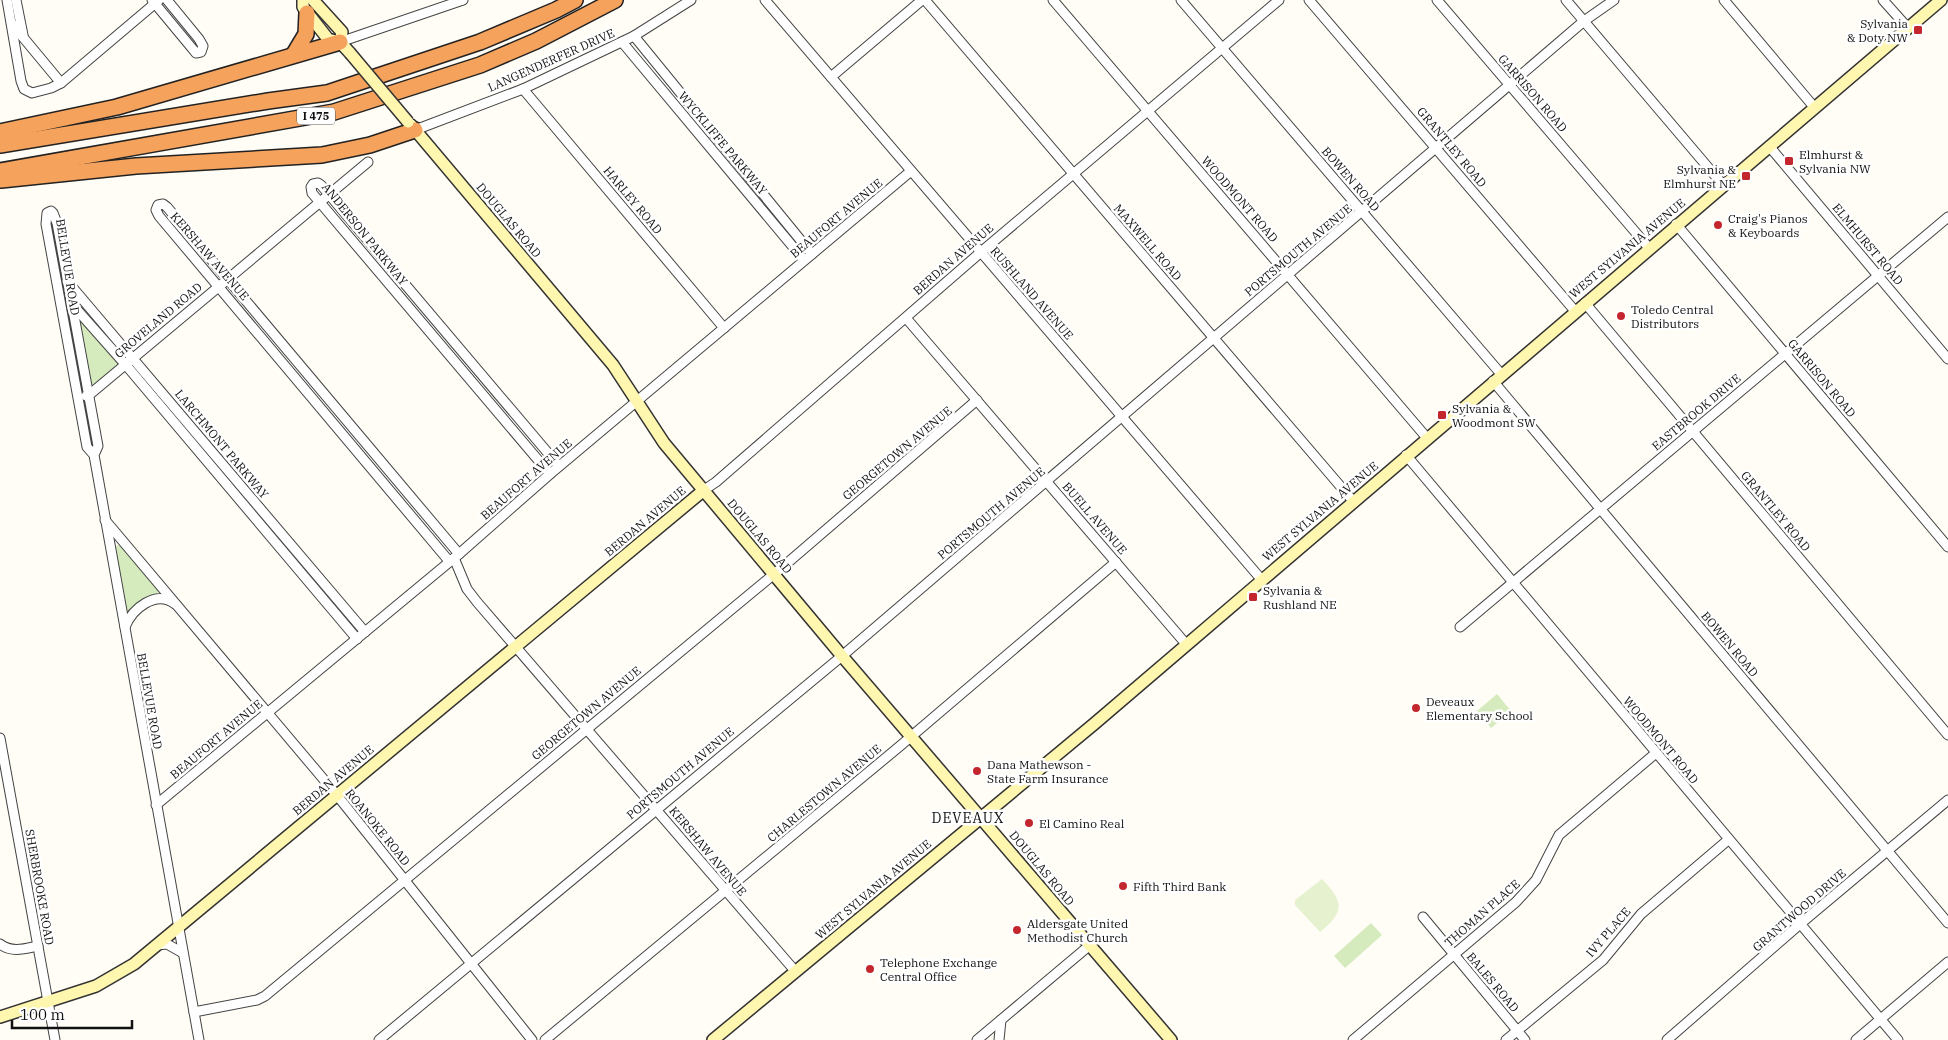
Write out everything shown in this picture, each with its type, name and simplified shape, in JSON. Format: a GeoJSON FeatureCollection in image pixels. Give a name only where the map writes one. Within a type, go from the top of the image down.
{"type":"FeatureCollection","features":[{"type":"Feature","properties":{"kind":"highway","name":"I 475"},"geometry":{"type":"LineString","coordinates":[[0,145],[327,93],[480,42],[541,17],[575,0]]}},
{"type":"Feature","properties":{"kind":"highway","name":"I 475"},"geometry":{"type":"LineString","coordinates":[[0,171],[334,112],[480,65],[536,41],[615,0]]}},
{"type":"Feature","properties":{"kind":"highway"},"geometry":{"type":"LineString","coordinates":[[294,54],[306,34],[308,4]]}},
{"type":"Feature","properties":{"kind":"highway"},"geometry":{"type":"LineString","coordinates":[[0,132],[117,107],[340,42]]}},
{"type":"Feature","properties":{"kind":"highway"},"geometry":{"type":"LineString","coordinates":[[0,180],[136,166],[322,155],[370,145],[411,126]]}},
{"type":"Feature","properties":{"kind":"street"},"geometry":{"type":"LineString","coordinates":[[7,0],[21,81],[24,89],[32,93],[41,92],[61,82],[155,1],[196,53],[202,52],[203,46],[199,39],[167,0]]}},
{"type":"Feature","properties":{"kind":"street"},"geometry":{"type":"LineString","coordinates":[[16,0],[24,38]]}},
{"type":"Feature","properties":{"kind":"street"},"geometry":{"type":"LineString","coordinates":[[340,42],[450,2],[463,0]]}},
{"type":"Feature","properties":{"kind":"street","name":"LANGENDERFER DRIVE"},"geometry":{"type":"LineString","coordinates":[[411,126],[523,88],[634,36],[692,0]]}},
{"type":"Feature","properties":{"kind":"street","name":"RUSHLAND AVENUE"},"geometry":{"type":"LineString","coordinates":[[765,0],[1261,579]]}},
{"type":"Feature","properties":{"kind":"street"},"geometry":{"type":"LineString","coordinates":[[832,77],[924,0]]}},
{"type":"Feature","properties":{"kind":"street","name":"MAXWELL ROAD"},"geometry":{"type":"LineString","coordinates":[[924,0],[1353,501]]}},
{"type":"Feature","properties":{"kind":"street","name":"WOODMONT ROAD"},"geometry":{"type":"LineString","coordinates":[[1053,0],[1427,438]]}},
{"type":"Feature","properties":{"kind":"street","name":"BOWEN ROAD"},"geometry":{"type":"LineString","coordinates":[[1181,0],[1362,212],[1497,378],[1600,509],[1948,923]]}},
{"type":"Feature","properties":{"kind":"street","name":"BERDAN AVENUE"},"geometry":{"type":"LineString","coordinates":[[0,1017],[96,986],[122,972],[179,927],[336,794],[716,482],[981,252],[1279,0]]}},
{"type":"Feature","properties":{"kind":"street","name":"GRANTLEY ROAD"},"geometry":{"type":"LineString","coordinates":[[1309,0],[1575,311]]}},
{"type":"Feature","properties":{"kind":"street","name":"GARRISON ROAD"},"geometry":{"type":"LineString","coordinates":[[1437,0],[1649,248]]}},
{"type":"Feature","properties":{"kind":"street"},"geometry":{"type":"LineString","coordinates":[[1566,0],[1723,185]]}},
{"type":"Feature","properties":{"kind":"street","name":"PORTSMOUTH AVENUE"},"geometry":{"type":"LineString","coordinates":[[379,1040],[842,656],[1584,21],[1614,0]]}},
{"type":"Feature","properties":{"kind":"street"},"geometry":{"type":"LineString","coordinates":[[1724,0],[1814,107]]}},
{"type":"Feature","properties":{"kind":"street"},"geometry":{"type":"LineString","coordinates":[[1883,0],[1908,28]]}},
{"type":"Feature","properties":{"kind":"street","name":"WEST SYLVANIA AVENUE"},"geometry":{"type":"LineString","coordinates":[[713,1040],[1094,724],[1676,224],[1941,0]]}},
{"type":"Feature","properties":{"kind":"street","name":"DOUGLAS ROAD"},"geometry":{"type":"LineString","coordinates":[[308,4],[342,32],[340,42],[605,355],[660,439],[842,656],[1171,1040]]}},
{"type":"Feature","properties":{"kind":"street"},"geometry":{"type":"LineString","coordinates":[[12,24],[61,82]]}},
{"type":"Feature","properties":{"kind":"street","name":"WYCKLIFFE PARKWAY"},"geometry":{"type":"LineString","coordinates":[[634,36],[812,254]]}},
{"type":"Feature","properties":{"kind":"street","name":"WYCKLIFFE PARKWAY"},"geometry":{"type":"LineString","coordinates":[[622,42],[804,260]]}},
{"type":"Feature","properties":{"kind":"street","name":"HARLEY ROAD"},"geometry":{"type":"LineString","coordinates":[[523,88],[724,328]]}},
{"type":"Feature","properties":{"kind":"street","name":"ELMHURST ROAD"},"geometry":{"type":"LineString","coordinates":[[1769,146],[1948,359]]}},
{"type":"Feature","properties":{"kind":"street","name":"GROVELAND ROAD"},"geometry":{"type":"LineString","coordinates":[[78,398],[89,395],[368,162]]}},
{"type":"Feature","properties":{"kind":"street","name":"BEAUFORT AVENUE"},"geometry":{"type":"LineString","coordinates":[[156,805],[454,558],[559,466],[911,171]]}},
{"type":"Feature","properties":{"kind":"street","name":"ANDERSON PARKWAY"},"geometry":{"type":"LineString","coordinates":[[550,474],[312,193],[311,187],[313,184],[318,182],[330,194],[559,466]]}},
{"type":"Feature","properties":{"kind":"street","name":"KERSHAW AVENUE"},"geometry":{"type":"LineString","coordinates":[[454,558],[159,216],[156,210],[158,206],[163,204],[167,206],[228,278],[454,558],[467,589],[796,972]]}},
{"type":"Feature","properties":{"kind":"street","name":"BELLEVUE ROAD"},"geometry":{"type":"LineString","coordinates":[[94,455],[98,446],[57,224],[51,211],[47,213],[46,224],[88,447],[94,455],[199,1040]]}},
{"type":"Feature","properties":{"kind":"street","name":"EASTBROOK DRIVE"},"geometry":{"type":"LineString","coordinates":[[1460,627],[1948,217]]}},
{"type":"Feature","properties":{"kind":"street","name":"GARRISON ROAD"},"geometry":{"type":"LineString","coordinates":[[1676,224],[1948,547]]}},
{"type":"Feature","properties":{"kind":"street"},"geometry":{"type":"LineString","coordinates":[[57,282],[66,280]]}},
{"type":"Feature","properties":{"kind":"street","name":"LARCHMONT PARKWAY"},"geometry":{"type":"LineString","coordinates":[[66,280],[128,361],[357,639]]}},
{"type":"Feature","properties":{"kind":"street"},"geometry":{"type":"LineString","coordinates":[[61,306],[71,303]]}},
{"type":"Feature","properties":{"kind":"street","name":"LARCHMONT PARKWAY"},"geometry":{"type":"LineString","coordinates":[[71,303],[128,361],[365,632]]}},
{"type":"Feature","properties":{"kind":"street","name":"GRANTLEY ROAD"},"geometry":{"type":"LineString","coordinates":[[1584,303],[1948,735]]}},
{"type":"Feature","properties":{"kind":"street","name":"BUELL AVENUE"},"geometry":{"type":"LineString","coordinates":[[906,318],[1186,644]]}},
{"type":"Feature","properties":{"kind":"street","name":"GEORGETOWN AVENUE"},"geometry":{"type":"LineString","coordinates":[[194,1012],[261,999],[774,574],[978,400]]}},
{"type":"Feature","properties":{"kind":"street","name":"WOODMONT ROAD"},"geometry":{"type":"LineString","coordinates":[[1406,455],[1898,1040]]}},
{"type":"Feature","properties":{"kind":"street","name":"ROANOKE ROAD"},"geometry":{"type":"LineString","coordinates":[[105,520],[182,609],[336,794],[532,1040]]}},
{"type":"Feature","properties":{"kind":"street","name":"CHARLESTOWN AVENUE"},"geometry":{"type":"LineString","coordinates":[[545,1040],[911,737],[1116,562]]}},
{"type":"Feature","properties":{"kind":"street","name":"ROANOKE ROAD"},"geometry":{"type":"LineString","coordinates":[[124,628],[133,611],[147,602],[163,600],[172,602],[182,609]]}},
{"type":"Feature","properties":{"kind":"street","name":"SHERBROOKE ROAD"},"geometry":{"type":"LineString","coordinates":[[0,738],[4,788],[38,946],[55,1040]]}},
{"type":"Feature","properties":{"kind":"street","name":"THOMAN PLACE"},"geometry":{"type":"LineString","coordinates":[[1353,1040],[1516,902],[1536,880],[1559,835],[1656,753]]}},
{"type":"Feature","properties":{"kind":"street","name":"GRANTWOOD DRIVE"},"geometry":{"type":"LineString","coordinates":[[1667,1040],[1800,924],[1948,800]]}},
{"type":"Feature","properties":{"kind":"street","name":"IVY PLACE"},"geometry":{"type":"LineString","coordinates":[[1506,1040],[1602,960],[1641,914],[1728,840]]}},
{"type":"Feature","properties":{"kind":"street","name":"BALES ROAD"},"geometry":{"type":"LineString","coordinates":[[1423,918],[1525,1040]]}},
{"type":"Feature","properties":{"kind":"street"},"geometry":{"type":"LineString","coordinates":[[0,944],[5,948],[16,950],[38,946]]}},
{"type":"Feature","properties":{"kind":"street"},"geometry":{"type":"LineString","coordinates":[[156,945],[167,944],[183,953]]}},
{"type":"Feature","properties":{"kind":"street"},"geometry":{"type":"LineString","coordinates":[[977,1040],[1090,946]]}},
{"type":"Feature","properties":{"kind":"street"},"geometry":{"type":"LineString","coordinates":[[1856,1040],[1948,962]]}},
{"type":"Feature","properties":{"kind":"street"},"geometry":{"type":"LineString","coordinates":[[999,1040],[1001,1020]]}},
{"type":"Feature","properties":{"kind":"green space"},"geometry":{"type":"Polygon","coordinates":[[[78,318],[81,318],[122,364],[90,392],[78,318]]]}},
{"type":"Feature","properties":{"kind":"green space"},"geometry":{"type":"Polygon","coordinates":[[[121,545],[159,592],[155,597],[138,603],[125,614],[114,548],[121,545]]]}},
{"type":"Feature","properties":{"kind":"green space"},"geometry":{"type":"Polygon","coordinates":[[[1497,694],[1511,711],[1491,728],[1477,711],[1497,694]]]}},
{"type":"Feature","properties":{"kind":"green space"},"geometry":{"type":"Polygon","coordinates":[[[1322,879],[1334,894],[1339,906],[1334,918],[1320,932],[1295,905],[1295,900],[1322,879]]]}},
{"type":"Feature","properties":{"kind":"green space"},"geometry":{"type":"Polygon","coordinates":[[[1371,923],[1382,935],[1345,968],[1334,956],[1371,923]]]}},
{"type":"Feature","properties":{"kind":"place","name":"Sylvania & Doty NW"},"geometry":{"type":"Point","coordinates":[1918,30]}},
{"type":"Feature","properties":{"kind":"place","name":"Elmhurst & Sylvania NW"},"geometry":{"type":"Point","coordinates":[1789,161]}},
{"type":"Feature","properties":{"kind":"place","name":"Sylvania & Elmhurst NE"},"geometry":{"type":"Point","coordinates":[1746,176]}},
{"type":"Feature","properties":{"kind":"place","name":"Craig's Pianos & Keyboards"},"geometry":{"type":"Point","coordinates":[1718,225]}},
{"type":"Feature","properties":{"kind":"place","name":"Toledo Central Distributors"},"geometry":{"type":"Point","coordinates":[1621,316]}},
{"type":"Feature","properties":{"kind":"place","name":"Sylvania & Woodmont SW"},"geometry":{"type":"Point","coordinates":[1442,415]}},
{"type":"Feature","properties":{"kind":"place","name":"Sylvania & Rushland NE"},"geometry":{"type":"Point","coordinates":[1253,597]}},
{"type":"Feature","properties":{"kind":"place","name":"Deveaux Elementary School"},"geometry":{"type":"Point","coordinates":[1416,708]}},
{"type":"Feature","properties":{"kind":"place","name":"Dana Mathewson - State Farm Insurance"},"geometry":{"type":"Point","coordinates":[977,771]}},
{"type":"Feature","properties":{"kind":"place","name":"El Camino Real"},"geometry":{"type":"Point","coordinates":[1029,823]}},
{"type":"Feature","properties":{"kind":"place","name":"Fifth Third Bank"},"geometry":{"type":"Point","coordinates":[1123,886]}},
{"type":"Feature","properties":{"kind":"place","name":"Aldersgate United Methodist Church"},"geometry":{"type":"Point","coordinates":[1017,930]}},
{"type":"Feature","properties":{"kind":"place","name":"Telephone Exchange Central Office"},"geometry":{"type":"Point","coordinates":[870,969]}},
{"type":"Feature","properties":{"kind":"district","name":"DEVEAUX"},"geometry":{"type":"Point","coordinates":[968,818]}}]}
